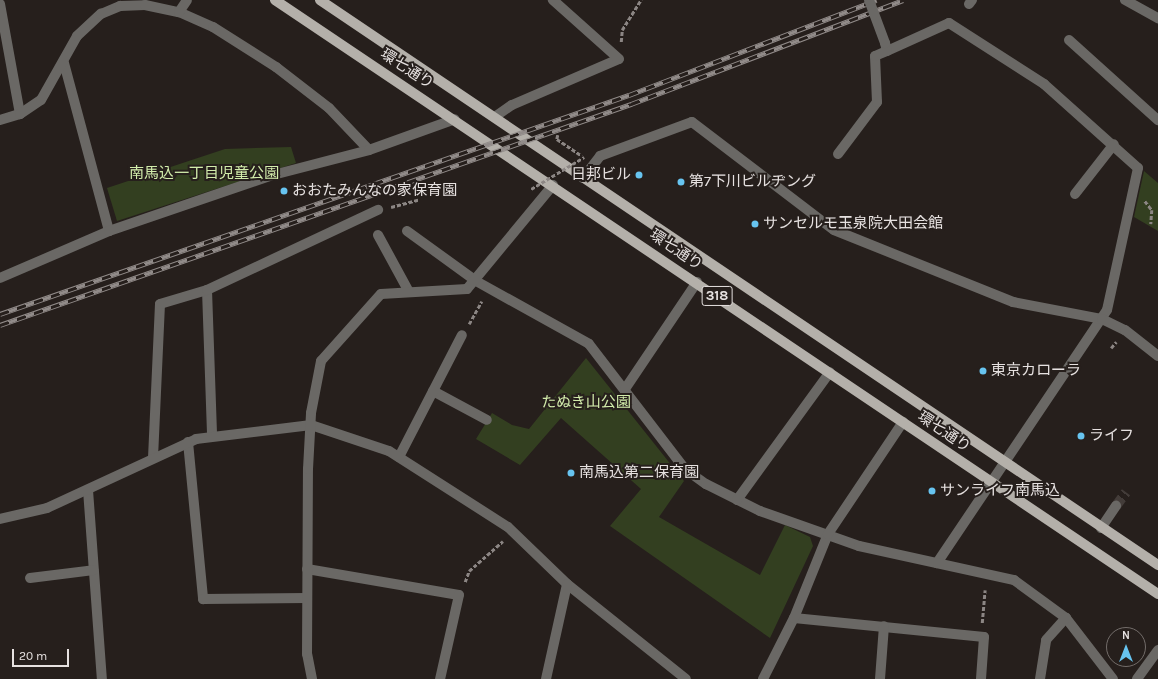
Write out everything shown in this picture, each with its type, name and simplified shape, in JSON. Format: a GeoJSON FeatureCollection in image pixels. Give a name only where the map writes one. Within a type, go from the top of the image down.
{"type":"FeatureCollection","features":[{"type":"Feature","properties":{"kind":"main road","name":"環七通り"},"geometry":{"type":"LineString","coordinates":[[276,0],[455,119],[1158,594]]}},
{"type":"Feature","properties":{"kind":"main road","name":"環七通り"},"geometry":{"type":"LineString","coordinates":[[320,0],[496,116],[583,178],[1004,463],[1158,565]]}},
{"type":"Feature","properties":{"kind":"street"},"geometry":{"type":"LineString","coordinates":[[179,12],[187,0]]}},
{"type":"Feature","properties":{"kind":"street"},"geometry":{"type":"LineString","coordinates":[[496,116],[512,105],[619,59],[553,0]]}},
{"type":"Feature","properties":{"kind":"street"},"geometry":{"type":"LineString","coordinates":[[870,0],[886,47]]}},
{"type":"Feature","properties":{"kind":"street"},"geometry":{"type":"LineString","coordinates":[[1125,0],[1158,18]]}},
{"type":"Feature","properties":{"kind":"street"},"geometry":{"type":"LineString","coordinates":[[0,4],[20,114]]}},
{"type":"Feature","properties":{"kind":"street"},"geometry":{"type":"LineString","coordinates":[[0,120],[20,114],[41,100],[64,63],[77,36],[101,14],[126,6],[179,12],[213,27],[276,67],[329,108],[369,150]]}},
{"type":"Feature","properties":{"kind":"street"},"geometry":{"type":"LineString","coordinates":[[838,154],[877,102],[875,56],[886,47],[949,23],[1044,84],[1114,144],[1138,168],[1111,295],[1102,319],[938,563]]}},
{"type":"Feature","properties":{"kind":"street"},"geometry":{"type":"LineString","coordinates":[[1069,40],[1158,120]]}},
{"type":"Feature","properties":{"kind":"street"},"geometry":{"type":"LineString","coordinates":[[64,63],[109,231]]}},
{"type":"Feature","properties":{"kind":"street"},"geometry":{"type":"LineString","coordinates":[[0,278],[109,231],[274,176],[369,150],[455,119]]}},
{"type":"Feature","properties":{"kind":"street"},"geometry":{"type":"LineString","coordinates":[[583,178],[600,156],[692,122],[834,230],[1013,302],[1102,319],[1125,330],[1158,356]]}},
{"type":"Feature","properties":{"kind":"street"},"geometry":{"type":"LineString","coordinates":[[1075,194],[1114,144]]}},
{"type":"Feature","properties":{"kind":"street"},"geometry":{"type":"LineString","coordinates":[[312,679],[307,654],[307,569],[311,425],[320,361],[326,351],[381,294],[408,290],[467,289],[476,281],[553,185]]}},
{"type":"Feature","properties":{"kind":"street"},"geometry":{"type":"LineString","coordinates":[[153,458],[160,304],[207,290],[378,210]]}},
{"type":"Feature","properties":{"kind":"street"},"geometry":{"type":"LineString","coordinates":[[406,231],[476,281],[589,344],[685,468],[737,500],[828,534],[882,552],[1014,580],[1066,618],[1113,679]]}},
{"type":"Feature","properties":{"kind":"street"},"geometry":{"type":"LineString","coordinates":[[378,235],[408,290]]}},
{"type":"Feature","properties":{"kind":"street"},"geometry":{"type":"LineString","coordinates":[[625,389],[697,282]]}},
{"type":"Feature","properties":{"kind":"street"},"geometry":{"type":"LineString","coordinates":[[207,290],[212,434]]}},
{"type":"Feature","properties":{"kind":"street"},"geometry":{"type":"LineString","coordinates":[[399,457],[462,335]]}},
{"type":"Feature","properties":{"kind":"street"},"geometry":{"type":"LineString","coordinates":[[737,500],[830,372]]}},
{"type":"Feature","properties":{"kind":"street"},"geometry":{"type":"LineString","coordinates":[[433,391],[487,420]]}},
{"type":"Feature","properties":{"kind":"street"},"geometry":{"type":"LineString","coordinates":[[763,679],[794,618],[828,534],[903,422]]}},
{"type":"Feature","properties":{"kind":"street"},"geometry":{"type":"LineString","coordinates":[[0,519],[47,508],[188,442],[212,434],[311,425],[399,457],[513,532],[567,584],[686,679]]}},
{"type":"Feature","properties":{"kind":"street"},"geometry":{"type":"LineString","coordinates":[[188,442],[202,599],[307,598]]}},
{"type":"Feature","properties":{"kind":"street"},"geometry":{"type":"LineString","coordinates":[[88,490],[102,679]]}},
{"type":"Feature","properties":{"kind":"street"},"geometry":{"type":"LineString","coordinates":[[1101,528],[1116,506]]}},
{"type":"Feature","properties":{"kind":"street"},"geometry":{"type":"LineString","coordinates":[[307,569],[459,595],[440,679]]}},
{"type":"Feature","properties":{"kind":"street"},"geometry":{"type":"LineString","coordinates":[[30,578],[94,570]]}},
{"type":"Feature","properties":{"kind":"street"},"geometry":{"type":"LineString","coordinates":[[546,679],[567,584]]}},
{"type":"Feature","properties":{"kind":"street"},"geometry":{"type":"LineString","coordinates":[[794,618],[984,636],[981,679]]}},
{"type":"Feature","properties":{"kind":"street"},"geometry":{"type":"LineString","coordinates":[[1040,679],[1046,640],[1066,618]]}},
{"type":"Feature","properties":{"kind":"street"},"geometry":{"type":"LineString","coordinates":[[880,679],[884,626]]}},
{"type":"Feature","properties":{"kind":"street"},"geometry":{"type":"LineString","coordinates":[[1137,679],[1158,650]]}},
{"type":"Feature","properties":{"kind":"path"},"geometry":{"type":"LineString","coordinates":[[619,59],[622,30],[641,0]]}},
{"type":"Feature","properties":{"kind":"path"},"geometry":{"type":"LineString","coordinates":[[531,189],[584,157],[557,139],[558,135]]}},
{"type":"Feature","properties":{"kind":"path"},"geometry":{"type":"LineString","coordinates":[[378,210],[418,200]]}},
{"type":"Feature","properties":{"kind":"path"},"geometry":{"type":"LineString","coordinates":[[1148,204],[1151,224]]}},
{"type":"Feature","properties":{"kind":"path"},"geometry":{"type":"LineString","coordinates":[[462,335],[489,288]]}},
{"type":"Feature","properties":{"kind":"path"},"geometry":{"type":"LineString","coordinates":[[459,595],[469,571],[513,532]]}},
{"type":"Feature","properties":{"kind":"path"},"geometry":{"type":"LineString","coordinates":[[984,590],[984,636]]}},
{"type":"Feature","properties":{"kind":"green space","name":"南馬込一丁目児童公園"},"geometry":{"type":"Polygon","coordinates":[[[291,147],[296,163],[117,221],[107,188],[225,149],[291,147]]]}},
{"type":"Feature","properties":{"kind":"green space"},"geometry":{"type":"Polygon","coordinates":[[[1144,171],[1158,183],[1158,231],[1134,217],[1144,171]]]}},
{"type":"Feature","properties":{"kind":"green space","name":"たぬき山公園"},"geometry":{"type":"Polygon","coordinates":[[[586,358],[684,481],[659,517],[760,575],[785,525],[810,537],[813,546],[770,638],[610,526],[641,489],[561,418],[520,465],[476,439],[492,413],[512,425],[529,429],[586,358]]]}},
{"type":"Feature","properties":{"kind":"tunnel"},"geometry":{"type":"LineString","coordinates":[[1116,506],[1126,492]]}},
{"type":"Feature","properties":{"kind":"railway"},"geometry":{"type":"LineString","coordinates":[[0,314],[629,95],[876,0]]}},
{"type":"Feature","properties":{"kind":"railway"},"geometry":{"type":"LineString","coordinates":[[0,325],[631,104],[903,0]]}},
{"type":"Feature","properties":{"kind":"place","name":"日邦ビル"},"geometry":{"type":"Point","coordinates":[639,175]}},
{"type":"Feature","properties":{"kind":"place","name":"第7下川ビルヂング"},"geometry":{"type":"Point","coordinates":[681,182]}},
{"type":"Feature","properties":{"kind":"place","name":"おおたみんなの家保育園"},"geometry":{"type":"Point","coordinates":[284,191]}},
{"type":"Feature","properties":{"kind":"place","name":"サンセルモ玉泉院大田会館"},"geometry":{"type":"Point","coordinates":[755,224]}},
{"type":"Feature","properties":{"kind":"place","name":"東京カローラ"},"geometry":{"type":"Point","coordinates":[983,371]}},
{"type":"Feature","properties":{"kind":"place","name":"ライフ"},"geometry":{"type":"Point","coordinates":[1081,436]}},
{"type":"Feature","properties":{"kind":"place","name":"南馬込第二保育園"},"geometry":{"type":"Point","coordinates":[571,473]}},
{"type":"Feature","properties":{"kind":"place","name":"サンライフ南馬込"},"geometry":{"type":"Point","coordinates":[932,491]}}]}
